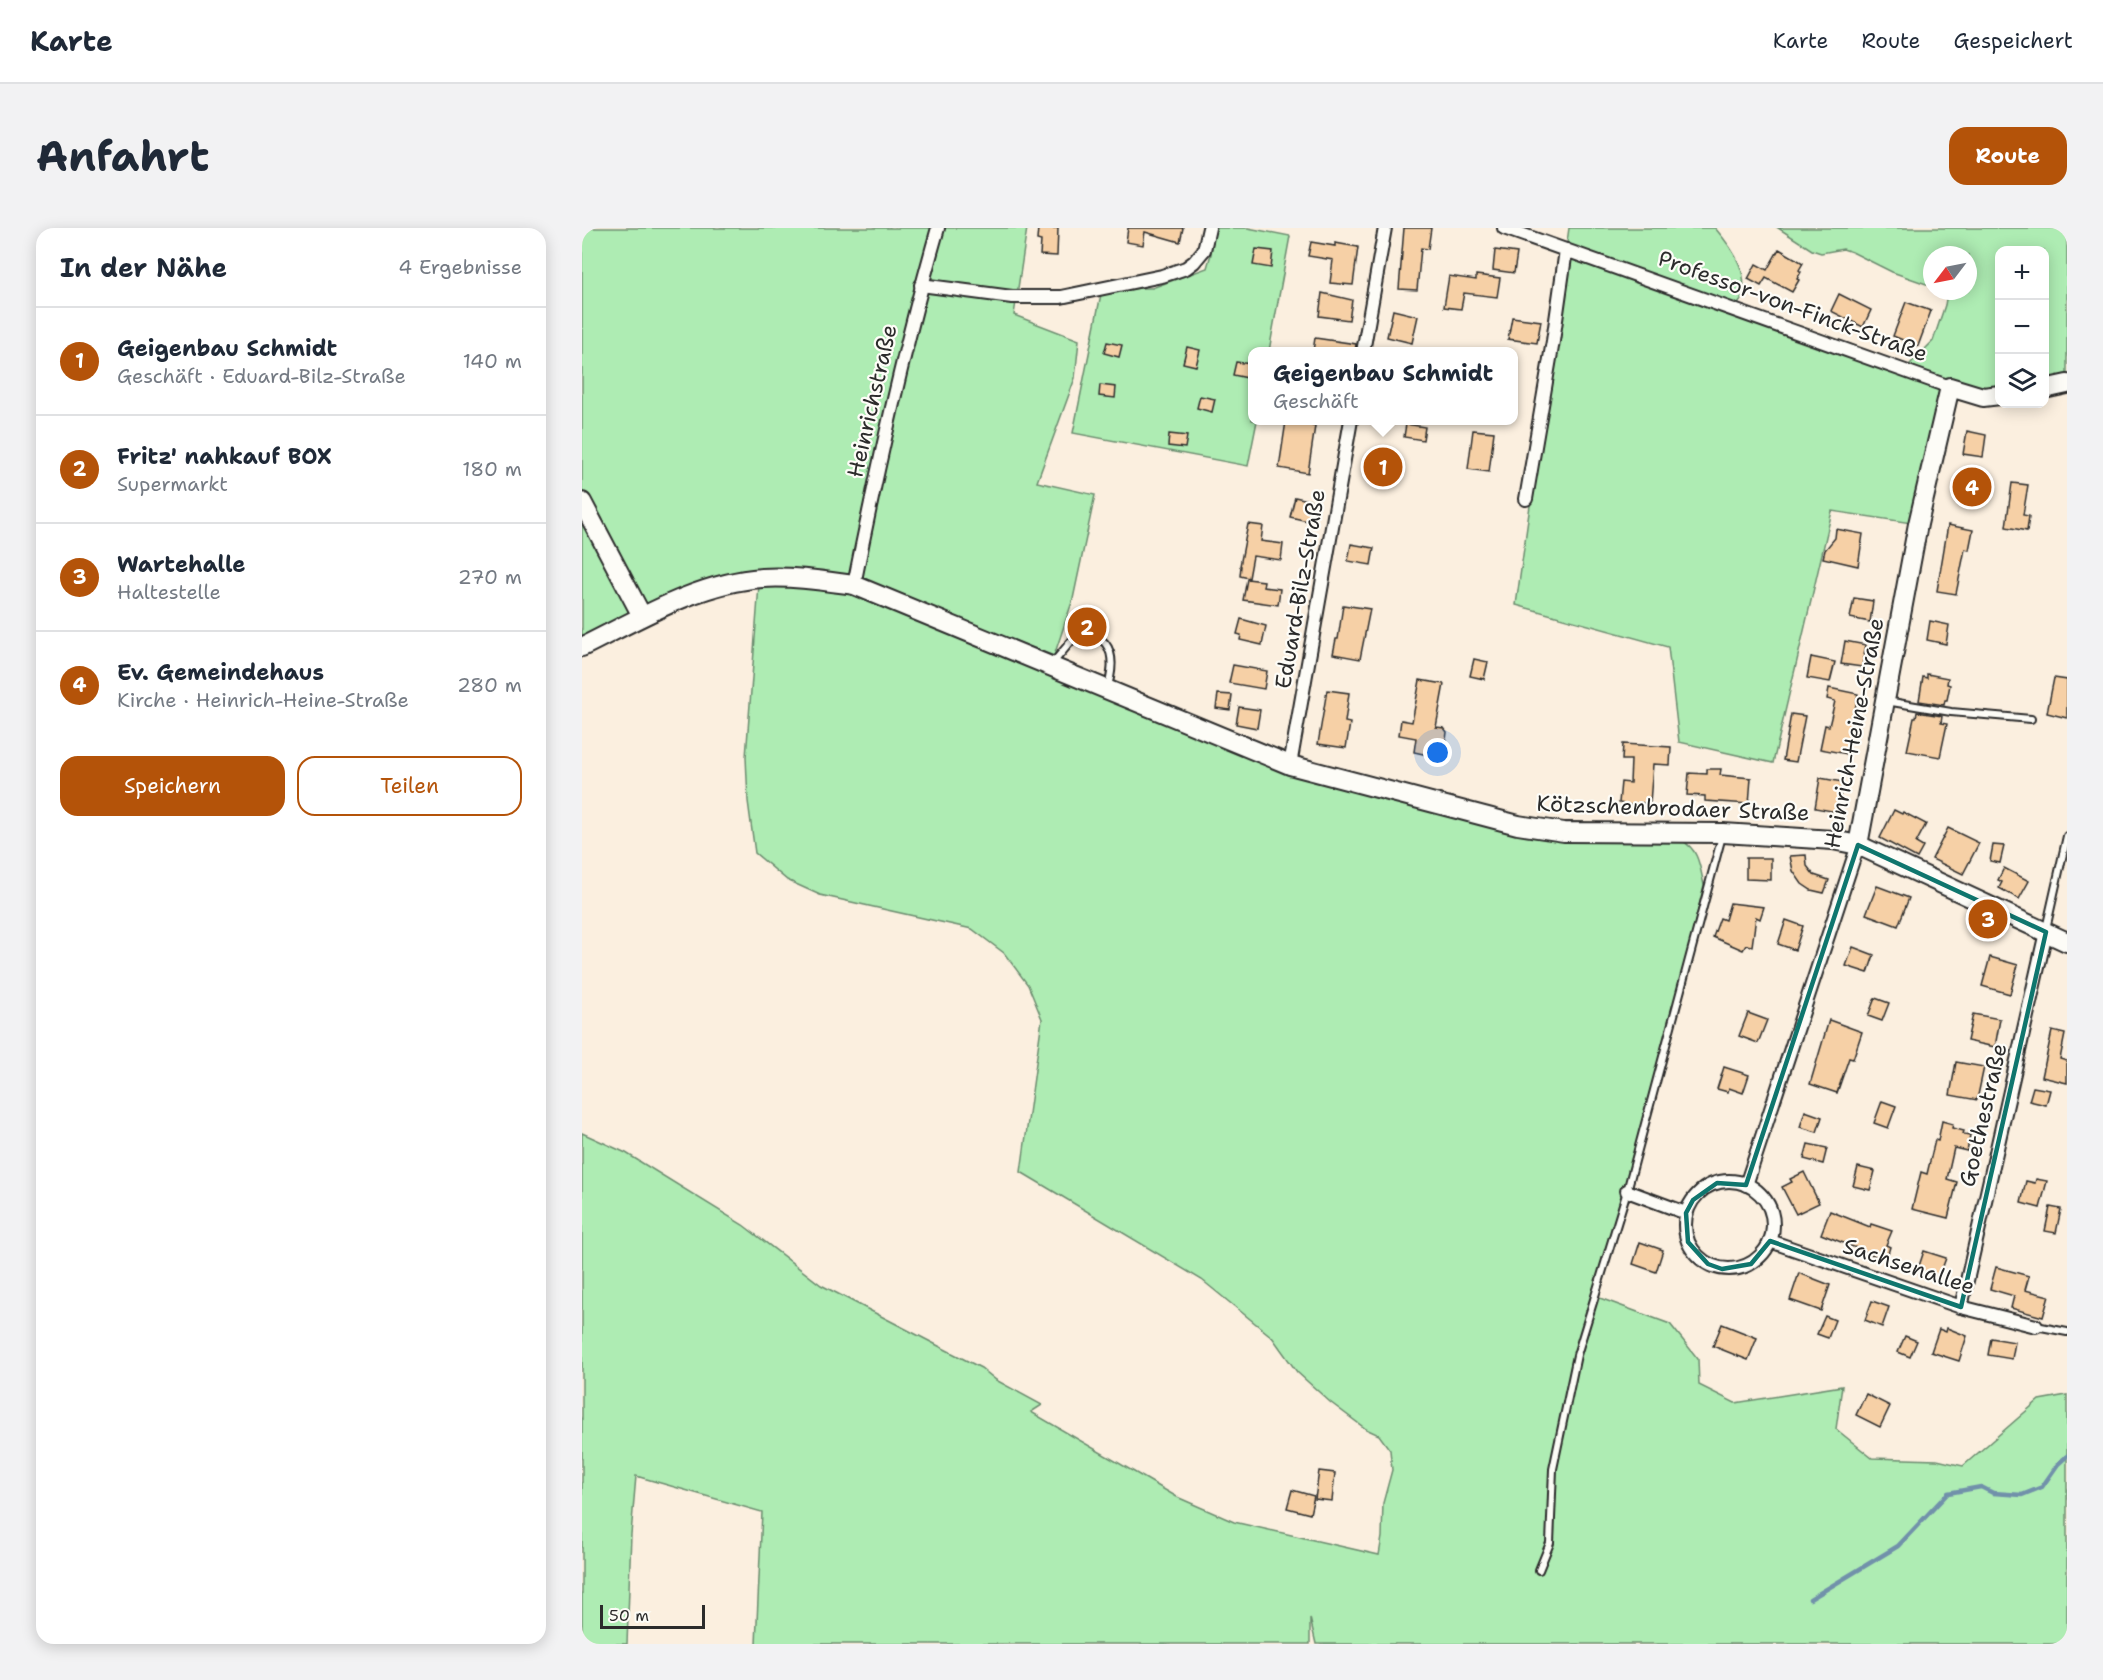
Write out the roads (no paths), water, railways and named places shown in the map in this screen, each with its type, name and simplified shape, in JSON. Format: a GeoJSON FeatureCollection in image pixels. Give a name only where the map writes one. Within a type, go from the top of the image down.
{"type":"FeatureCollection","features":[{"type":"Feature","properties":{"kind":"street","name":"Heinrichstraße"},"geometry":{"type":"LineString","coordinates":[[854,585],[879,463],[921,285],[938,228]]}},
{"type":"Feature","properties":{"kind":"street"},"geometry":{"type":"LineString","coordinates":[[921,285],[1012,297],[1061,297],[1162,276],[1186,268],[1204,250],[1209,228]]}},
{"type":"Feature","properties":{"kind":"street"},"geometry":{"type":"LineString","coordinates":[[1364,347],[1385,228]]}},
{"type":"Feature","properties":{"kind":"street","name":"Professor-von-Finck-Straße"},"geometry":{"type":"LineString","coordinates":[[1504,228],[1950,387],[1983,396],[1995,395]]}},
{"type":"Feature","properties":{"kind":"street"},"geometry":{"type":"LineString","coordinates":[[1526,499],[1566,250]]}},
{"type":"Feature","properties":{"kind":"street"},"geometry":{"type":"LineString","coordinates":[[2049,388],[2067,384]]}},
{"type":"Feature","properties":{"kind":"street","name":"Heinrich-Heine-Straße"},"geometry":{"type":"LineString","coordinates":[[1746,1185],[1858,845],[1918,524],[1950,387]]}},
{"type":"Feature","properties":{"kind":"street","name":"Eduard-Bilz-Straße"},"geometry":{"type":"LineString","coordinates":[[1290,765],[1350,425]]}},
{"type":"Feature","properties":{"kind":"street"},"geometry":{"type":"LineString","coordinates":[[582,502],[642,616]]}},
{"type":"Feature","properties":{"kind":"street","name":"Kötzschenbrodaer Straße"},"geometry":{"type":"LineString","coordinates":[[582,647],[642,616],[696,593],[728,584],[762,578],[808,578],[854,585],[1290,765],[1518,825],[1564,832],[1723,833],[1833,840],[1858,845],[2067,942]]}},
{"type":"Feature","properties":{"kind":"street","name":"Goethestraße"},"geometry":{"type":"LineString","coordinates":[[1961,1307],[2046,933]]}},
{"type":"Feature","properties":{"kind":"street"},"geometry":{"type":"LineString","coordinates":[[1731,1181],[1746,1185],[1760,1194],[1769,1208],[1773,1225],[1770,1241],[1762,1254],[1751,1264],[1737,1269],[1722,1269],[1708,1264],[1696,1255],[1688,1242],[1684,1228],[1686,1213],[1693,1200],[1703,1189],[1717,1183],[1731,1181]]}},
{"type":"Feature","properties":{"kind":"street"},"geometry":{"type":"LineString","coordinates":[[1627,1191],[1686,1213]]}},
{"type":"Feature","properties":{"kind":"street","name":"Sachsenallee"},"geometry":{"type":"LineString","coordinates":[[1770,1241],[1961,1307],[2036,1326]]}},
{"type":"Feature","properties":{"kind":"lane"},"geometry":{"type":"LineString","coordinates":[[1050,666],[1074,639],[1088,634],[1102,640],[1110,652],[1111,669],[1106,690]]}},
{"type":"Feature","properties":{"kind":"lane"},"geometry":{"type":"LineString","coordinates":[[1886,701],[1951,712],[2031,719]]}},
{"type":"Feature","properties":{"kind":"lane"},"geometry":{"type":"LineString","coordinates":[[1539,1570],[1550,1543],[1553,1469],[1577,1355],[1627,1191],[1723,833]]}},
{"type":"Feature","properties":{"kind":"lane"},"geometry":{"type":"LineString","coordinates":[[2046,933],[2067,836]]}},
{"type":"Feature","properties":{"kind":"lane"},"geometry":{"type":"LineString","coordinates":[[2036,1326],[2067,1332]]}},
{"type":"Feature","properties":{"kind":"waterway"},"geometry":{"type":"LineString","coordinates":[[1810,1599],[1898,1546],[1948,1493],[1981,1487],[1993,1493],[2022,1495],[2042,1487],[2058,1464],[2067,1456]]}},
{"type":"Feature","properties":{"kind":"place","name":"Geigenbau Schmidt"},"geometry":{"type":"Point","coordinates":[1383,467]}},
{"type":"Feature","properties":{"kind":"place","name":"Ev. Gemeindehaus"},"geometry":{"type":"Point","coordinates":[1972,487]}},
{"type":"Feature","properties":{"kind":"place","name":"Fritz' nahkauf BOX"},"geometry":{"type":"Point","coordinates":[1087,627]}},
{"type":"Feature","properties":{"kind":"place","name":"Wartehalle"},"geometry":{"type":"Point","coordinates":[1988,919]}}]}
